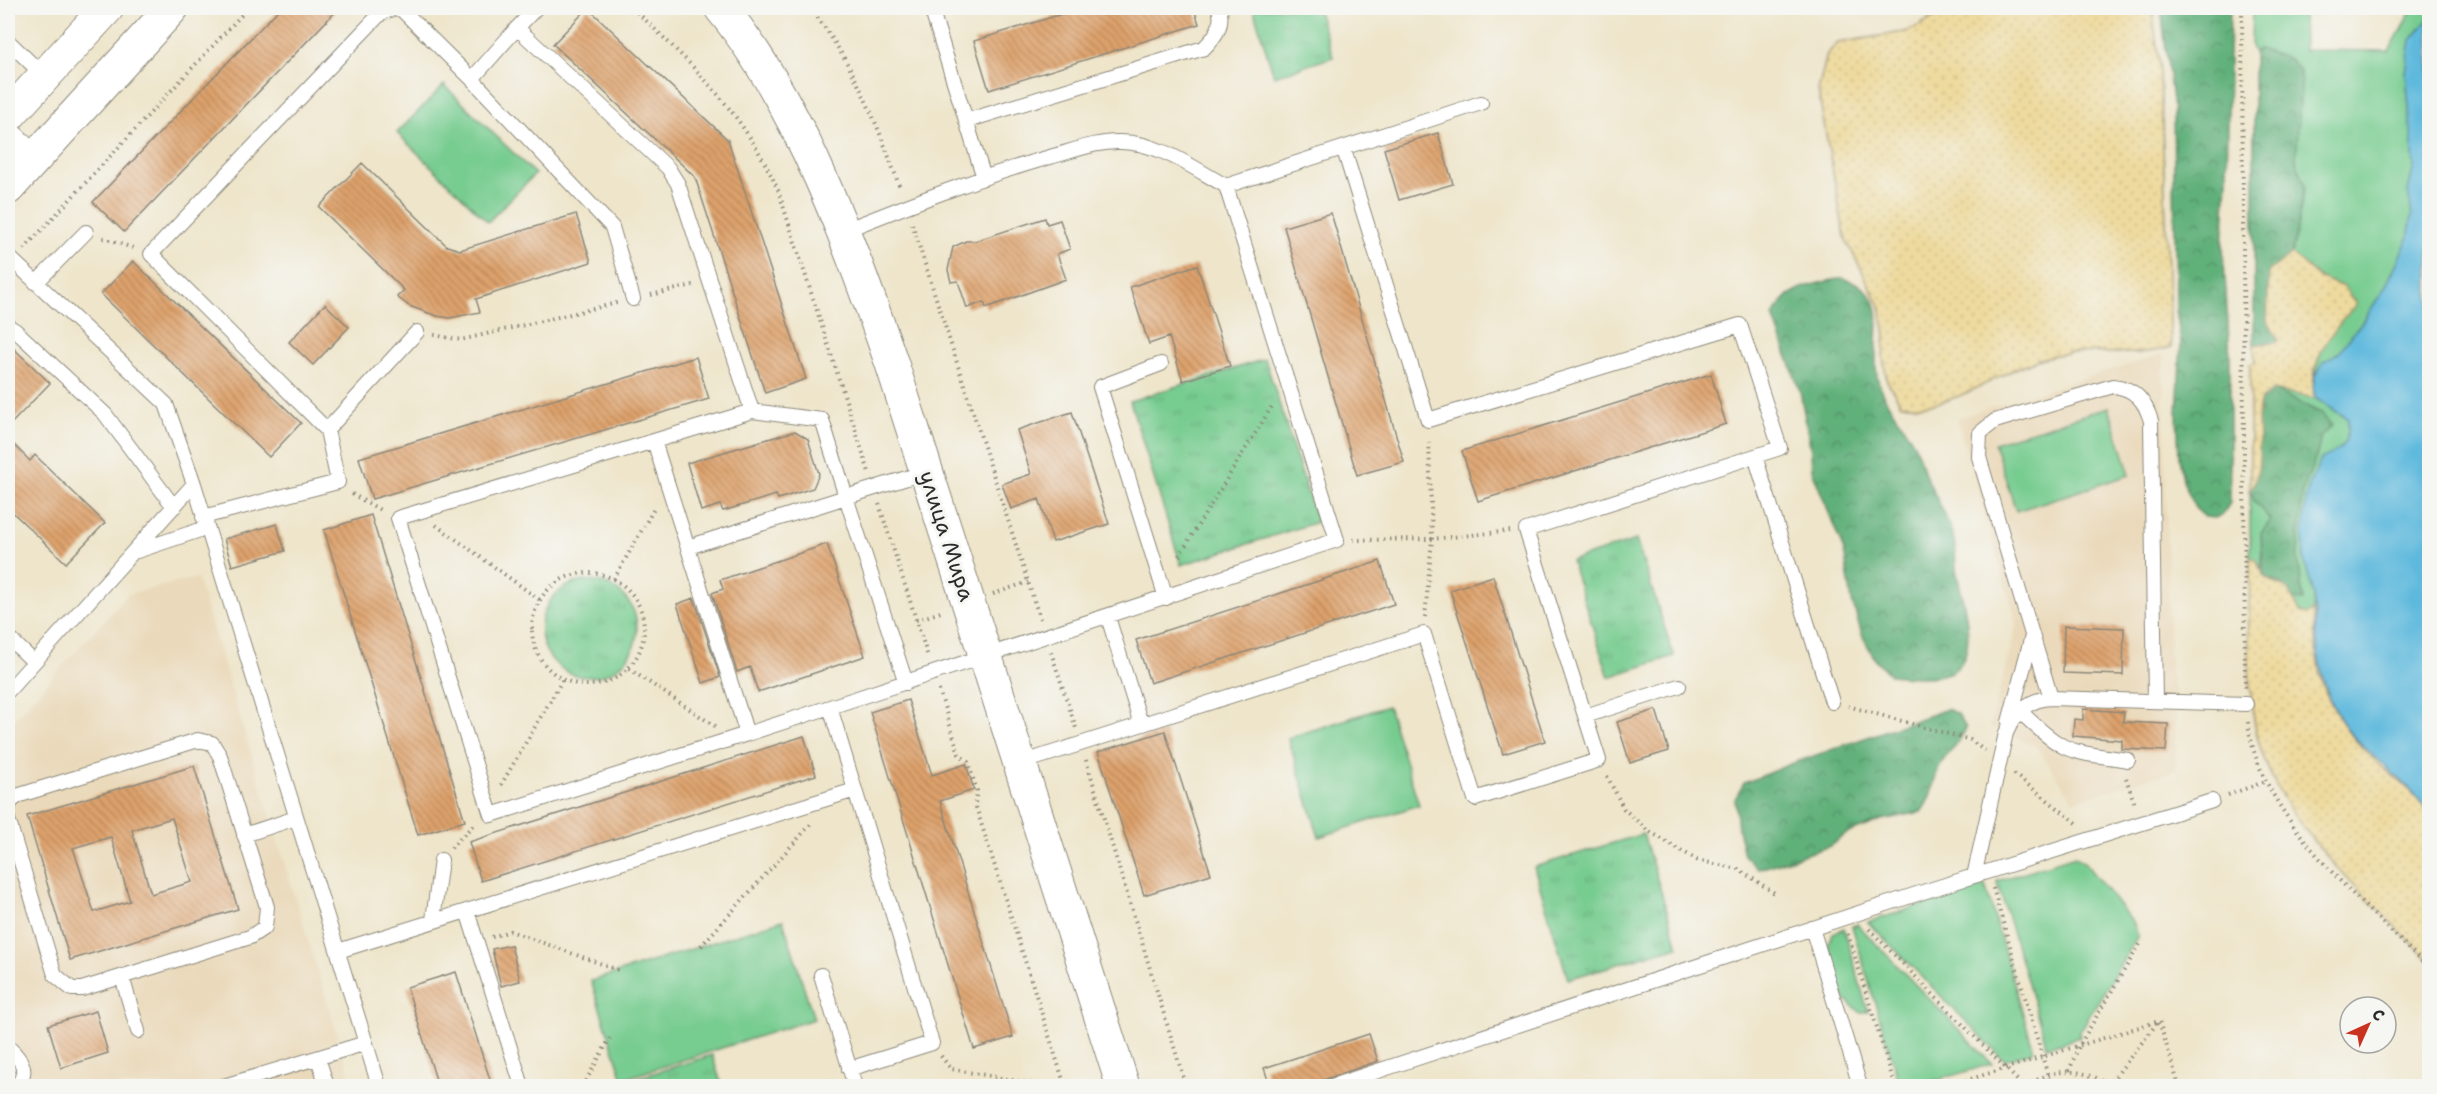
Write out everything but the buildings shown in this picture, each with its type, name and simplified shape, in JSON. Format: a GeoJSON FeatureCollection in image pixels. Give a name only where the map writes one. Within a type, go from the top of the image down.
{"type":"FeatureCollection","features":[{"type":"Feature","properties":{"kind":"main road"},"geometry":{"type":"LineString","coordinates":[[8,116],[107,8]]}},
{"type":"Feature","properties":{"kind":"main road"},"geometry":{"type":"LineString","coordinates":[[8,188],[172,8]]}},
{"type":"Feature","properties":{"kind":"main road","name":"улица Мира"},"geometry":{"type":"LineString","coordinates":[[721,8],[766,76],[801,139],[843,231],[892,363],[1123,1086]]}},
{"type":"Feature","properties":{"kind":"main road"},"geometry":{"type":"LineString","coordinates":[[8,139],[32,161]]}},
{"type":"Feature","properties":{"kind":"lane"},"geometry":{"type":"LineString","coordinates":[[134,551],[204,523],[338,482],[327,430],[151,255],[381,13],[398,8],[472,79],[612,227],[633,299]]}},
{"type":"Feature","properties":{"kind":"lane"},"geometry":{"type":"LineString","coordinates":[[472,79],[536,8]]}},
{"type":"Feature","properties":{"kind":"lane"},"geometry":{"type":"LineString","coordinates":[[931,8],[984,178]]}},
{"type":"Feature","properties":{"kind":"lane"},"geometry":{"type":"LineString","coordinates":[[966,121],[1204,48],[1218,34],[1221,15],[1219,8]]}},
{"type":"Feature","properties":{"kind":"lane"},"geometry":{"type":"LineString","coordinates":[[517,28],[668,168],[678,184],[752,411]]}},
{"type":"Feature","properties":{"kind":"lane"},"geometry":{"type":"LineString","coordinates":[[8,41],[45,76]]}},
{"type":"Feature","properties":{"kind":"lane"},"geometry":{"type":"LineString","coordinates":[[1226,186],[1344,150],[1481,103]]}},
{"type":"Feature","properties":{"kind":"lane"},"geometry":{"type":"LineString","coordinates":[[843,231],[984,178],[1090,146],[1122,141],[1146,146],[1180,160],[1226,186],[1337,540],[1046,638],[906,683],[830,707],[747,734],[491,815],[398,518],[752,411],[822,420],[906,683]]}},
{"type":"Feature","properties":{"kind":"lane"},"geometry":{"type":"LineString","coordinates":[[1021,763],[1424,634],[1475,799],[1599,760],[1526,530],[1780,448],[1740,325],[1428,420],[1344,150]]}},
{"type":"Feature","properties":{"kind":"lane"},"geometry":{"type":"LineString","coordinates":[[36,283],[86,232]]}},
{"type":"Feature","properties":{"kind":"lane"},"geometry":{"type":"LineString","coordinates":[[10,259],[165,404],[194,484],[204,523],[379,1086]]}},
{"type":"Feature","properties":{"kind":"lane"},"geometry":{"type":"LineString","coordinates":[[8,326],[105,414],[174,507]]}},
{"type":"Feature","properties":{"kind":"lane"},"geometry":{"type":"LineString","coordinates":[[327,430],[417,332]]}},
{"type":"Feature","properties":{"kind":"lane"},"geometry":{"type":"LineString","coordinates":[[1161,364],[1100,387],[1166,598]]}},
{"type":"Feature","properties":{"kind":"lane"},"geometry":{"type":"LineString","coordinates":[[2051,698],[1979,457],[1980,433],[1995,421],[2104,388],[2125,387],[2142,400],[2151,421],[2156,701]]}},
{"type":"Feature","properties":{"kind":"lane"},"geometry":{"type":"LineString","coordinates":[[654,441],[747,734]]}},
{"type":"Feature","properties":{"kind":"lane"},"geometry":{"type":"LineString","coordinates":[[1755,456],[1832,702]]}},
{"type":"Feature","properties":{"kind":"lane"},"geometry":{"type":"LineString","coordinates":[[688,547],[926,472]]}},
{"type":"Feature","properties":{"kind":"lane"},"geometry":{"type":"LineString","coordinates":[[8,691],[194,484]]}},
{"type":"Feature","properties":{"kind":"lane"},"geometry":{"type":"LineString","coordinates":[[1108,617],[1141,724]]}},
{"type":"Feature","properties":{"kind":"lane"},"geometry":{"type":"LineString","coordinates":[[1974,876],[1999,762],[2032,634]]}},
{"type":"Feature","properties":{"kind":"lane"},"geometry":{"type":"LineString","coordinates":[[8,637],[34,662]]}},
{"type":"Feature","properties":{"kind":"lane"},"geometry":{"type":"LineString","coordinates":[[1585,716],[1678,686]]}},
{"type":"Feature","properties":{"kind":"lane"},"geometry":{"type":"LineString","coordinates":[[2006,733],[2020,711],[2031,702],[2051,698],[2246,704]]}},
{"type":"Feature","properties":{"kind":"lane"},"geometry":{"type":"LineString","coordinates":[[830,707],[933,1043],[849,1069]]}},
{"type":"Feature","properties":{"kind":"lane"},"geometry":{"type":"LineString","coordinates":[[2020,711],[2056,746],[2077,753],[2124,759]]}},
{"type":"Feature","properties":{"kind":"lane"},"geometry":{"type":"LineString","coordinates":[[8,808],[11,801],[20,795],[205,740],[212,743],[220,756],[267,907],[265,927],[249,937],[72,989],[55,975],[8,819]]}},
{"type":"Feature","properties":{"kind":"lane"},"geometry":{"type":"LineString","coordinates":[[338,951],[855,790]]}},
{"type":"Feature","properties":{"kind":"lane"},"geometry":{"type":"LineString","coordinates":[[1332,1086],[1812,928],[2212,801]]}},
{"type":"Feature","properties":{"kind":"lane"},"geometry":{"type":"LineString","coordinates":[[244,835],[296,818]]}},
{"type":"Feature","properties":{"kind":"lane"},"geometry":{"type":"LineString","coordinates":[[433,920],[441,860]]}},
{"type":"Feature","properties":{"kind":"lane"},"geometry":{"type":"LineString","coordinates":[[467,911],[522,1086]]}},
{"type":"Feature","properties":{"kind":"lane"},"geometry":{"type":"LineString","coordinates":[[1812,928],[1860,1086]]}},
{"type":"Feature","properties":{"kind":"lane"},"geometry":{"type":"LineString","coordinates":[[821,975],[855,1086]]}},
{"type":"Feature","properties":{"kind":"lane"},"geometry":{"type":"LineString","coordinates":[[122,976],[138,1031]]}},
{"type":"Feature","properties":{"kind":"lane"},"geometry":{"type":"LineString","coordinates":[[224,1086],[366,1043]]}},
{"type":"Feature","properties":{"kind":"lane"},"geometry":{"type":"LineString","coordinates":[[8,1047],[24,1066],[24,1077],[17,1086]]}},
{"type":"Feature","properties":{"kind":"lane"},"geometry":{"type":"LineString","coordinates":[[318,1058],[327,1086]]}},
{"type":"Feature","properties":{"kind":"path"},"geometry":{"type":"LineString","coordinates":[[8,19],[18,8]]}},
{"type":"Feature","properties":{"kind":"path"},"geometry":{"type":"LineString","coordinates":[[10,259],[248,8]]}},
{"type":"Feature","properties":{"kind":"path"},"geometry":{"type":"LineString","coordinates":[[633,8],[729,105],[763,156],[778,190],[959,754],[968,762],[977,791],[975,804],[1065,1086]]}},
{"type":"Feature","properties":{"kind":"path"},"geometry":{"type":"LineString","coordinates":[[810,8],[858,85],[879,128],[1081,744],[1186,1086]]}},
{"type":"Feature","properties":{"kind":"path"},"geometry":{"type":"LineString","coordinates":[[2242,8],[2243,621],[2248,729],[2259,769],[2277,803],[2335,873],[2430,969]]}},
{"type":"Feature","properties":{"kind":"path"},"geometry":{"type":"LineString","coordinates":[[86,232],[151,255]]}},
{"type":"Feature","properties":{"kind":"path"},"geometry":{"type":"LineString","coordinates":[[417,332],[462,340],[711,281]]}},
{"type":"Feature","properties":{"kind":"path"},"geometry":{"type":"LineString","coordinates":[[1179,556],[1287,382]]}},
{"type":"Feature","properties":{"kind":"path"},"geometry":{"type":"LineString","coordinates":[[1424,634],[1432,539],[1428,420]]}},
{"type":"Feature","properties":{"kind":"path"},"geometry":{"type":"LineString","coordinates":[[338,482],[361,501],[398,518]]}},
{"type":"Feature","properties":{"kind":"path"},"geometry":{"type":"LineString","coordinates":[[614,579],[657,504],[672,499]]}},
{"type":"Feature","properties":{"kind":"path"},"geometry":{"type":"LineString","coordinates":[[418,512],[540,600]]}},
{"type":"Feature","properties":{"kind":"path"},"geometry":{"type":"LineString","coordinates":[[1337,540],[1432,539],[1526,530]]}},
{"type":"Feature","properties":{"kind":"path"},"geometry":{"type":"LineString","coordinates":[[582,573],[602,574],[614,579],[634,596],[642,613],[645,633],[640,652],[629,669],[613,680],[594,686],[574,684],[562,679],[542,663],[533,645],[531,625],[540,600],[547,590],[563,578],[582,573]]}},
{"type":"Feature","properties":{"kind":"path"},"geometry":{"type":"LineString","coordinates":[[629,669],[715,724],[721,742]]}},
{"type":"Feature","properties":{"kind":"path"},"geometry":{"type":"LineString","coordinates":[[441,860],[489,807],[562,679]]}},
{"type":"Feature","properties":{"kind":"path"},"geometry":{"type":"LineString","coordinates":[[1832,702],[1970,740],[2094,837]]}},
{"type":"Feature","properties":{"kind":"path"},"geometry":{"type":"LineString","coordinates":[[2124,759],[2141,823]]}},
{"type":"Feature","properties":{"kind":"path"},"geometry":{"type":"LineString","coordinates":[[1599,760],[1624,809],[1647,830],[1697,860],[1738,869],[1776,894]]}},
{"type":"Feature","properties":{"kind":"path"},"geometry":{"type":"LineString","coordinates":[[701,946],[837,796]]}},
{"type":"Feature","properties":{"kind":"path"},"geometry":{"type":"LineString","coordinates":[[1990,879],[2051,1086]]}},
{"type":"Feature","properties":{"kind":"path"},"geometry":{"type":"LineString","coordinates":[[1845,925],[1895,1086]]}},
{"type":"Feature","properties":{"kind":"path"},"geometry":{"type":"LineString","coordinates":[[1868,928],[2025,1086],[2048,1075],[2069,1071],[2084,1073],[2109,1086],[2158,1021]]}},
{"type":"Feature","properties":{"kind":"path"},"geometry":{"type":"LineString","coordinates":[[477,942],[510,931],[621,971]]}},
{"type":"Feature","properties":{"kind":"path"},"geometry":{"type":"LineString","coordinates":[[2069,1071],[2079,1046],[2141,942]]}},
{"type":"Feature","properties":{"kind":"path"},"geometry":{"type":"LineString","coordinates":[[1948,1086],[2158,1021]]}},
{"type":"Feature","properties":{"kind":"path"},"geometry":{"type":"LineString","coordinates":[[2158,1021],[2179,1086]]}},
{"type":"Feature","properties":{"kind":"path"},"geometry":{"type":"LineString","coordinates":[[583,1086],[610,1038]]}},
{"type":"Feature","properties":{"kind":"path"},"geometry":{"type":"LineString","coordinates":[[933,1043],[951,1069],[1047,1086]]}},
{"type":"Feature","properties":{"kind":"shaded area"},"geometry":{"type":"Polygon","coordinates":[[[2163,354],[2170,672],[2175,692],[2176,770],[2074,801],[2035,745],[1990,727],[2017,624],[1957,418],[2163,354]]]}},
{"type":"Feature","properties":{"kind":"shaded area"},"geometry":{"type":"Polygon","coordinates":[[[197,578],[353,1086],[8,1086],[8,726],[128,594],[197,578]]]}},
{"type":"Feature","properties":{"kind":"green space"},"geometry":{"type":"Polygon","coordinates":[[[1253,8],[1317,8],[1333,57],[1274,76],[1253,8]]]}},
{"type":"Feature","properties":{"kind":"green space"},"geometry":{"type":"Polygon","coordinates":[[[2161,8],[2230,8],[2227,181],[2223,246],[2230,355],[2230,503],[2223,514],[2215,518],[2205,517],[2195,508],[2183,480],[2179,458],[2177,413],[2181,344],[2176,309],[2173,110],[2161,8]]]}},
{"type":"Feature","properties":{"kind":"green space"},"geometry":{"type":"Polygon","coordinates":[[[2252,8],[2303,8],[2304,50],[2389,51],[2413,8],[2429,8],[2429,18],[2411,40],[2406,72],[2414,166],[2408,191],[2412,216],[2408,239],[2385,288],[2365,318],[2340,351],[2323,363],[2315,376],[2324,345],[2356,304],[2344,287],[2318,277],[2292,254],[2305,185],[2296,160],[2295,144],[2259,49],[2254,52],[2251,46],[2252,8]]]}},
{"type":"Feature","properties":{"kind":"green space"},"geometry":{"type":"Polygon","coordinates":[[[2259,49],[2290,59],[2300,71],[2301,89],[2296,160],[2305,185],[2292,254],[2269,271],[2267,321],[2280,341],[2254,345],[2254,52],[2259,49]]]}},
{"type":"Feature","properties":{"kind":"green space"},"geometry":{"type":"Polygon","coordinates":[[[444,85],[535,174],[488,222],[397,133],[444,85]]]}},
{"type":"Feature","properties":{"kind":"green space"},"geometry":{"type":"Polygon","coordinates":[[[1843,278],[1861,286],[1872,297],[1877,310],[1876,357],[1881,390],[1914,444],[1954,540],[1956,568],[1968,637],[1962,662],[1953,671],[1939,676],[1890,675],[1875,659],[1862,635],[1852,601],[1844,551],[1812,470],[1811,451],[1800,391],[1773,316],[1793,292],[1811,285],[1843,278]]]}},
{"type":"Feature","properties":{"kind":"green space"},"geometry":{"type":"Polygon","coordinates":[[[1265,359],[1317,522],[1181,565],[1130,401],[1265,359]]]}},
{"type":"Feature","properties":{"kind":"green space"},"geometry":{"type":"Polygon","coordinates":[[[2273,390],[2315,398],[2348,419],[2346,440],[2343,445],[2321,459],[2303,556],[2314,595],[2313,611],[2307,615],[2300,612],[2293,600],[2303,600],[2298,557],[2302,493],[2317,454],[2323,414],[2273,390]]]}},
{"type":"Feature","properties":{"kind":"green space"},"geometry":{"type":"Polygon","coordinates":[[[2273,390],[2323,414],[2332,426],[2321,436],[2317,454],[2302,493],[2298,557],[2303,601],[2293,600],[2280,583],[2264,577],[2261,533],[2271,520],[2255,502],[2250,491],[2256,479],[2258,467],[2259,408],[2263,399],[2273,390]]]}},
{"type":"Feature","properties":{"kind":"green space"},"geometry":{"type":"Polygon","coordinates":[[[2109,407],[2130,475],[2016,511],[1994,443],[2109,407]]]}},
{"type":"Feature","properties":{"kind":"green space"},"geometry":{"type":"Polygon","coordinates":[[[2250,491],[2255,502],[2272,520],[2261,533],[2262,570],[2256,559],[2250,557],[2250,491]]]}},
{"type":"Feature","properties":{"kind":"green space"},"geometry":{"type":"Polygon","coordinates":[[[1636,540],[1674,656],[1609,677],[1571,561],[1636,540]]]}},
{"type":"Feature","properties":{"kind":"green space"},"geometry":{"type":"Polygon","coordinates":[[[580,581],[598,581],[616,589],[629,602],[637,620],[634,648],[616,669],[598,677],[580,677],[562,669],[549,656],[541,638],[541,620],[549,602],[562,589],[580,581]]]}},
{"type":"Feature","properties":{"kind":"green space"},"geometry":{"type":"Polygon","coordinates":[[[1388,706],[1419,805],[1319,837],[1288,738],[1388,706]]]}},
{"type":"Feature","properties":{"kind":"green space"},"geometry":{"type":"Polygon","coordinates":[[[1947,709],[1958,714],[1966,728],[1960,740],[1941,764],[1929,799],[1921,812],[1881,820],[1846,834],[1830,846],[1766,867],[1757,868],[1744,855],[1735,799],[1744,783],[1788,765],[1947,709]]]}},
{"type":"Feature","properties":{"kind":"green space"},"geometry":{"type":"Polygon","coordinates":[[[1643,834],[1678,946],[1568,979],[1534,867],[1643,834]]]}},
{"type":"Feature","properties":{"kind":"green space"},"geometry":{"type":"Polygon","coordinates":[[[2075,856],[2085,863],[2134,924],[2138,936],[2079,1033],[2080,1037],[2047,1047],[1997,881],[2075,856]]]}},
{"type":"Feature","properties":{"kind":"green space"},"geometry":{"type":"Polygon","coordinates":[[[1985,885],[2034,1051],[2004,1060],[1868,922],[1985,885]]]}},
{"type":"Feature","properties":{"kind":"green space"},"geometry":{"type":"Polygon","coordinates":[[[783,920],[814,1019],[623,1079],[591,981],[783,920]]]}},
{"type":"Feature","properties":{"kind":"green space"},"geometry":{"type":"Polygon","coordinates":[[[1857,924],[1992,1064],[1917,1086],[1900,1086],[1852,926],[1857,924]]]}},
{"type":"Feature","properties":{"kind":"green space"},"geometry":{"type":"Polygon","coordinates":[[[1844,928],[1868,1012],[1860,1012],[1844,999],[1828,944],[1833,933],[1844,928]]]}},
{"type":"Feature","properties":{"kind":"green space"},"geometry":{"type":"Polygon","coordinates":[[[712,1055],[722,1086],[612,1086],[712,1055]]]}},
{"type":"Feature","properties":{"kind":"sand"},"geometry":{"type":"Polygon","coordinates":[[[1950,8],[2152,8],[2160,71],[2171,347],[2157,351],[2130,353],[2062,354],[2021,366],[1962,395],[1942,402],[1922,405],[1901,404],[1887,381],[1883,358],[1885,335],[1880,306],[1845,238],[1818,91],[1827,54],[1838,43],[1909,31],[1950,8]]]}},
{"type":"Feature","properties":{"kind":"sand"},"geometry":{"type":"Polygon","coordinates":[[[2292,254],[2318,277],[2344,287],[2356,304],[2331,336],[2318,358],[2315,370],[2315,398],[2273,390],[2262,399],[2258,417],[2258,467],[2256,479],[2250,491],[2250,364],[2255,363],[2254,345],[2279,341],[2267,321],[2269,271],[2292,254]]]}},
{"type":"Feature","properties":{"kind":"sand"},"geometry":{"type":"Polygon","coordinates":[[[2250,557],[2256,559],[2264,577],[2287,589],[2300,612],[2307,615],[2313,611],[2320,675],[2335,710],[2357,743],[2412,792],[2429,816],[2429,960],[2327,857],[2283,798],[2267,767],[2257,735],[2250,691],[2250,557]]]}},
{"type":"Feature","properties":{"kind":"water"},"geometry":{"type":"Polygon","coordinates":[[[2429,18],[2429,816],[2422,803],[2402,781],[2356,739],[2336,712],[2320,665],[2313,592],[2305,562],[2303,542],[2309,485],[2321,459],[2339,449],[2348,434],[2348,419],[2315,398],[2313,387],[2315,376],[2323,363],[2340,351],[2365,318],[2385,288],[2408,239],[2412,216],[2408,191],[2414,166],[2406,73],[2411,40],[2429,18]]]}}]}
